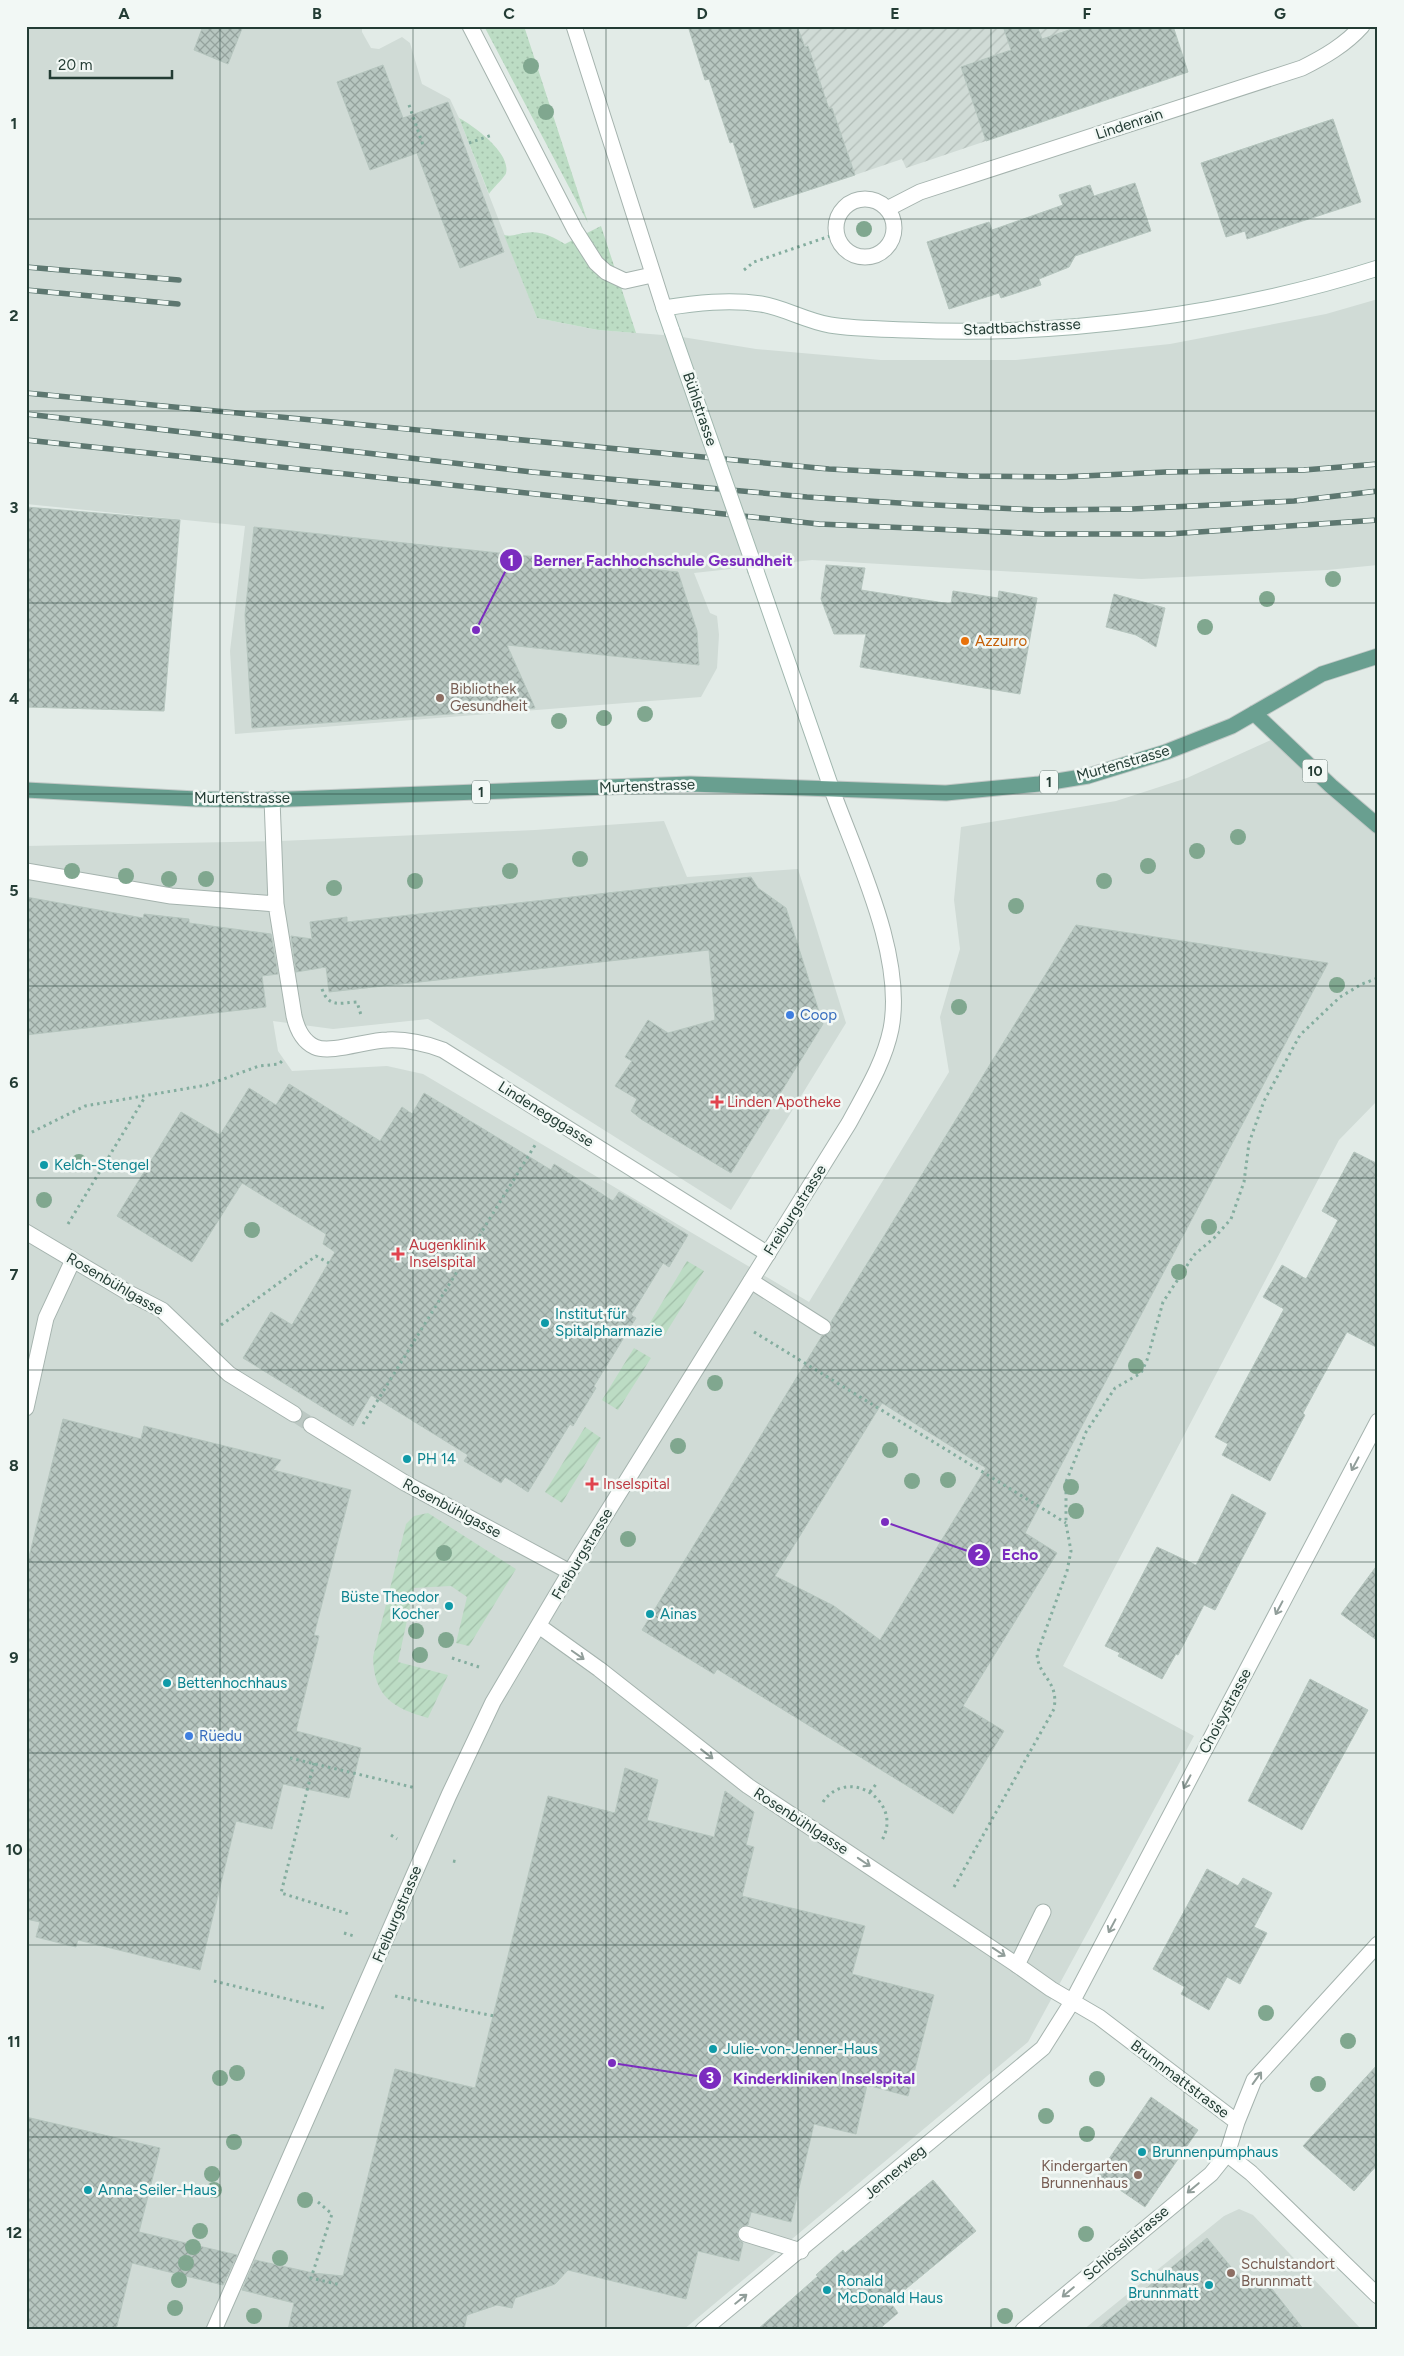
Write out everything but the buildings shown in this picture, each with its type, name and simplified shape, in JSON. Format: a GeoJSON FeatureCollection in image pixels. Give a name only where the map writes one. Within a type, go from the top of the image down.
{"type":"FeatureCollection","features":[{"type":"Feature","properties":{"kind":"main road","name":"1"},"geometry":{"type":"LineString","coordinates":[[1254,713],[1322,674],[1378,656]]}},
{"type":"Feature","properties":{"kind":"main road","name":"Murtenstrasse"},"geometry":{"type":"LineString","coordinates":[[26,790],[196,799],[272,799],[690,784],[946,793],[1039,784],[1088,776],[1166,752],[1232,726],[1254,713]]}},
{"type":"Feature","properties":{"kind":"main road","name":"10"},"geometry":{"type":"LineString","coordinates":[[1254,713],[1331,786],[1378,826]]}},
{"type":"Feature","properties":{"kind":"street"},"geometry":{"type":"LineString","coordinates":[[470,26],[575,230],[596,263],[606,272],[625,281],[652,275]]}},
{"type":"Feature","properties":{"kind":"street","name":"Lindenrain"},"geometry":{"type":"LineString","coordinates":[[888,209],[920,192],[1302,68],[1327,55],[1353,36],[1362,26]]}},
{"type":"Feature","properties":{"kind":"street","name":"Bühlstrasse"},"geometry":{"type":"LineString","coordinates":[[576,27],[652,275],[832,790]]}},
{"type":"Feature","properties":{"kind":"street"},"geometry":{"type":"LineString","coordinates":[[872,199],[888,209],[894,223],[893,237],[888,246],[872,256],[853,256],[842,246],[836,234],[838,214],[844,206],[852,201],[872,199]]}},
{"type":"Feature","properties":{"kind":"street","name":"Stadtbachstrasse"},"geometry":{"type":"LineString","coordinates":[[664,308],[688,304],[735,302],[763,304],[830,325],[909,330],[1003,330],[1101,324],[1221,306],[1298,289],[1378,268]]}},
{"type":"Feature","properties":{"kind":"street","name":"Freiburgstrasse"},"geometry":{"type":"LineString","coordinates":[[214,2330],[493,1702],[570,1572],[768,1254],[869,1086],[883,1057],[891,1028],[894,997],[891,963],[878,916],[832,790]]}},
{"type":"Feature","properties":{"kind":"street"},"geometry":{"type":"LineString","coordinates":[[272,799],[276,904],[296,1021],[300,1033],[307,1042]]}},
{"type":"Feature","properties":{"kind":"street"},"geometry":{"type":"LineString","coordinates":[[26,872],[172,896],[276,904]]}},
{"type":"Feature","properties":{"kind":"street","name":"Lindenegggasse"},"geometry":{"type":"LineString","coordinates":[[307,1042],[316,1047],[329,1048],[385,1040],[417,1041],[443,1050],[768,1254]]}},
{"type":"Feature","properties":{"kind":"street","name":"Rosenbühlgasse"},"geometry":{"type":"LineString","coordinates":[[26,1232],[162,1310],[230,1374],[294,1414]]}},
{"type":"Feature","properties":{"kind":"street"},"geometry":{"type":"LineString","coordinates":[[26,1408],[46,1318],[73,1260]]}},
{"type":"Feature","properties":{"kind":"street"},"geometry":{"type":"LineString","coordinates":[[751,1281],[823,1327]]}},
{"type":"Feature","properties":{"kind":"street","name":"Choisystrasse"},"geometry":{"type":"LineString","coordinates":[[1072,2002],[1378,1421]]}},
{"type":"Feature","properties":{"kind":"street","name":"Rosenbühlgasse"},"geometry":{"type":"LineString","coordinates":[[311,1425],[405,1483],[570,1572]]}},
{"type":"Feature","properties":{"kind":"street","name":"Rosenbühlgasse"},"geometry":{"type":"LineString","coordinates":[[539,1626],[599,1670],[748,1786],[1072,2002]]}},
{"type":"Feature","properties":{"kind":"street"},"geometry":{"type":"LineString","coordinates":[[1017,1965],[1043,1912]]}},
{"type":"Feature","properties":{"kind":"street"},"geometry":{"type":"LineString","coordinates":[[1237,2122],[1254,2080],[1378,1944]]}},
{"type":"Feature","properties":{"kind":"street","name":"Brunnmattstrasse"},"geometry":{"type":"LineString","coordinates":[[1072,2002],[1099,2017],[1237,2122],[1227,2154]]}},
{"type":"Feature","properties":{"kind":"street","name":"Jennerweg"},"geometry":{"type":"LineString","coordinates":[[703,2330],[1043,2048],[1072,2002]]}},
{"type":"Feature","properties":{"kind":"street"},"geometry":{"type":"LineString","coordinates":[[1227,2154],[1251,2173],[1378,2296]]}},
{"type":"Feature","properties":{"kind":"street","name":"Schlösslistrasse"},"geometry":{"type":"LineString","coordinates":[[1023,2330],[1210,2174],[1227,2154]]}},
{"type":"Feature","properties":{"kind":"street"},"geometry":{"type":"LineString","coordinates":[[746,2234],[801,2250]]}},
{"type":"Feature","properties":{"kind":"path"},"geometry":{"type":"LineString","coordinates":[[409,105],[423,145]]}},
{"type":"Feature","properties":{"kind":"path"},"geometry":{"type":"LineString","coordinates":[[744,270],[754,262],[836,234]]}},
{"type":"Feature","properties":{"kind":"path"},"geometry":{"type":"LineString","coordinates":[[952,1890],[1054,1709],[1056,1695],[1038,1664],[1038,1654],[1067,1571],[1071,1551],[1066,1524],[1066,1482],[1086,1432],[1115,1388],[1141,1373],[1147,1360],[1163,1302],[1194,1255],[1214,1238],[1231,1219],[1244,1182],[1249,1143],[1264,1101],[1300,1036],[1340,997],[1378,978]]}},
{"type":"Feature","properties":{"kind":"path"},"geometry":{"type":"LineString","coordinates":[[322,989],[327,1000],[334,1004],[357,1002],[363,1020]]}},
{"type":"Feature","properties":{"kind":"path"},"geometry":{"type":"LineString","coordinates":[[26,1135],[85,1106],[106,1100],[146,1097],[207,1085],[259,1066],[279,1064],[307,1042]]}},
{"type":"Feature","properties":{"kind":"path"},"geometry":{"type":"LineString","coordinates":[[53,1248],[146,1097]]}},
{"type":"Feature","properties":{"kind":"path"},"geometry":{"type":"LineString","coordinates":[[347,1448],[529,1156]]}},
{"type":"Feature","properties":{"kind":"path"},"geometry":{"type":"LineString","coordinates":[[196,1342],[316,1256],[329,1263]]}},
{"type":"Feature","properties":{"kind":"path"},"geometry":{"type":"LineString","coordinates":[[728,1317],[1066,1524]]}},
{"type":"Feature","properties":{"kind":"path"},"geometry":{"type":"LineString","coordinates":[[452,1658],[479,1667]]}},
{"type":"Feature","properties":{"kind":"path"},"geometry":{"type":"LineString","coordinates":[[290,1758],[416,1788]]}},
{"type":"Feature","properties":{"kind":"path"},"geometry":{"type":"LineString","coordinates":[[314,1764],[281,1893],[349,1914]]}},
{"type":"Feature","properties":{"kind":"path"},"geometry":{"type":"LineString","coordinates":[[870,1792],[877,1782]]}},
{"type":"Feature","properties":{"kind":"path"},"geometry":{"type":"LineString","coordinates":[[820,1807],[830,1794],[842,1788],[858,1787],[870,1792],[879,1799],[885,1808],[887,1824],[885,1834]]}},
{"type":"Feature","properties":{"kind":"path"},"geometry":{"type":"LineString","coordinates":[[391,1835],[398,1839]]}},
{"type":"Feature","properties":{"kind":"path"},"geometry":{"type":"LineString","coordinates":[[453,1861],[458,1862]]}},
{"type":"Feature","properties":{"kind":"path"},"geometry":{"type":"LineString","coordinates":[[344,1933],[355,1936]]}},
{"type":"Feature","properties":{"kind":"path"},"geometry":{"type":"LineString","coordinates":[[214,1981],[324,2008]]}},
{"type":"Feature","properties":{"kind":"path"},"geometry":{"type":"LineString","coordinates":[[395,1996],[494,2016]]}},
{"type":"Feature","properties":{"kind":"path"},"geometry":{"type":"LineString","coordinates":[[318,2202],[332,2214],[311,2278],[341,2285]]}},
{"type":"Feature","properties":{"kind":"shaded area"},"geometry":{"type":"Polygon","coordinates":[[[26,26],[362,26],[362,32],[371,48],[379,49],[402,37],[410,43],[422,84],[450,99],[537,318],[598,330],[676,336],[756,349],[881,360],[1016,360],[1170,344],[1326,314],[1378,299],[1378,565],[1327,570],[1141,579],[812,560],[694,573],[710,613],[717,616],[719,635],[717,668],[701,697],[235,734],[230,651],[245,526],[26,504],[26,26]]]}},
{"type":"Feature","properties":{"kind":"shaded area"},"geometry":{"type":"Polygon","coordinates":[[[797,26],[1003,26],[1011,50],[961,68],[986,141],[906,168],[902,159],[855,175],[832,108],[829,109],[808,46],[805,47],[797,26]]]}},
{"type":"Feature","properties":{"kind":"shaded area"},"geometry":{"type":"Polygon","coordinates":[[[1037,26],[1081,26],[1042,39],[1037,26]]]}},
{"type":"Feature","properties":{"kind":"shaded area","name":"Inselspital"},"geometry":{"type":"Polygon","coordinates":[[[1280,736],[1378,831],[1378,1100],[1339,1140],[1063,1666],[1194,1736],[1028,2042],[683,2330],[26,2330],[26,846],[280,841],[535,830],[664,821],[687,877],[798,869],[846,1023],[731,1210],[428,1019],[333,1029],[273,1021],[278,1051],[292,1071],[387,1066],[423,1074],[809,1302],[949,1072],[940,1017],[960,949],[954,900],[961,827],[1116,801],[1187,778],[1280,736]]]}},
{"type":"Feature","properties":{"kind":"shaded area","name":"Schulstandort Brunnmatt"},"geometry":{"type":"Polygon","coordinates":[[[1239,2209],[1253,2215],[1362,2330],[1083,2330],[1224,2216],[1239,2209]]]}},
{"type":"Feature","properties":{"kind":"green space"},"geometry":{"type":"Polygon","coordinates":[[[484,26],[524,26],[588,223],[484,26]]]}},
{"type":"Feature","properties":{"kind":"green space"},"geometry":{"type":"Polygon","coordinates":[[[459,118],[490,141],[503,157],[506,173],[489,194],[459,118]]]}},
{"type":"Feature","properties":{"kind":"green space"},"geometry":{"type":"Polygon","coordinates":[[[601,226],[636,333],[598,330],[537,318],[504,235],[512,236],[530,232],[541,233],[565,244],[601,226]]]}},
{"type":"Feature","properties":{"kind":"green space"},"geometry":{"type":"Polygon","coordinates":[[[687,1261],[704,1271],[664,1336],[648,1326],[687,1261]]]}},
{"type":"Feature","properties":{"kind":"green space"},"geometry":{"type":"Polygon","coordinates":[[[634,1348],[651,1358],[618,1410],[602,1400],[634,1348]]]}},
{"type":"Feature","properties":{"kind":"green space"},"geometry":{"type":"Polygon","coordinates":[[[585,1427],[601,1438],[562,1503],[545,1492],[585,1427]]]}},
{"type":"Feature","properties":{"kind":"green space"},"geometry":{"type":"Polygon","coordinates":[[[428,1513],[516,1569],[469,1646],[456,1643],[467,1597],[451,1586],[414,1588],[398,1662],[448,1675],[428,1718],[405,1710],[388,1699],[377,1682],[373,1657],[406,1524],[414,1516],[428,1513]]]}},
{"type":"Feature","properties":{"kind":"tunnel"},"geometry":{"type":"LineString","coordinates":[[294,1414],[311,1425]]}},
{"type":"Feature","properties":{"kind":"railway"},"geometry":{"type":"LineString","coordinates":[[26,267],[179,280]]}},
{"type":"Feature","properties":{"kind":"railway"},"geometry":{"type":"LineString","coordinates":[[26,290],[178,304]]}},
{"type":"Feature","properties":{"kind":"railway"},"geometry":{"type":"LineString","coordinates":[[26,393],[829,469],[967,476],[1062,477],[1166,472],[1304,470],[1378,464]]}},
{"type":"Feature","properties":{"kind":"railway"},"geometry":{"type":"LineString","coordinates":[[26,414],[532,472],[807,497],[915,504],[1039,510],[1132,509],[1294,501],[1378,491]]}},
{"type":"Feature","properties":{"kind":"railway"},"geometry":{"type":"LineString","coordinates":[[26,440],[819,524],[1046,534],[1169,534],[1378,520]]}},
{"type":"Feature","properties":{"kind":"place","name":"Berner Fachhochschule Gesundheit"},"geometry":{"type":"Point","coordinates":[476,630]}},
{"type":"Feature","properties":{"kind":"place","name":"Azzurro"},"geometry":{"type":"Point","coordinates":[965,641]}},
{"type":"Feature","properties":{"kind":"place","name":"Bibliothek Gesundheit"},"geometry":{"type":"Point","coordinates":[440,698]}},
{"type":"Feature","properties":{"kind":"place","name":"Coop"},"geometry":{"type":"Point","coordinates":[790,1015]}},
{"type":"Feature","properties":{"kind":"place","name":"Linden Apotheke"},"geometry":{"type":"Point","coordinates":[717,1102]}},
{"type":"Feature","properties":{"kind":"place","name":"Kelch-Stengel"},"geometry":{"type":"Point","coordinates":[44,1165]}},
{"type":"Feature","properties":{"kind":"place","name":"Augenklinik Inselspital"},"geometry":{"type":"Point","coordinates":[398,1254]}},
{"type":"Feature","properties":{"kind":"place","name":"Institut für Spitalpharmazie"},"geometry":{"type":"Point","coordinates":[545,1323]}},
{"type":"Feature","properties":{"kind":"place","name":"PH 14"},"geometry":{"type":"Point","coordinates":[407,1459]}},
{"type":"Feature","properties":{"kind":"place","name":"Inselspital"},"geometry":{"type":"Point","coordinates":[592,1484]}},
{"type":"Feature","properties":{"kind":"place","name":"Echo"},"geometry":{"type":"Point","coordinates":[885,1522]}},
{"type":"Feature","properties":{"kind":"place","name":"Büste Theodor Kocher"},"geometry":{"type":"Point","coordinates":[449,1606]}},
{"type":"Feature","properties":{"kind":"place","name":"Ainas"},"geometry":{"type":"Point","coordinates":[650,1614]}},
{"type":"Feature","properties":{"kind":"place","name":"Bettenhochhaus"},"geometry":{"type":"Point","coordinates":[167,1683]}},
{"type":"Feature","properties":{"kind":"place","name":"Rüedu"},"geometry":{"type":"Point","coordinates":[189,1736]}},
{"type":"Feature","properties":{"kind":"place","name":"Julie-von-Jenner-Haus"},"geometry":{"type":"Point","coordinates":[713,2049]}},
{"type":"Feature","properties":{"kind":"place","name":"Kinderkliniken Inselspital"},"geometry":{"type":"Point","coordinates":[612,2063]}},
{"type":"Feature","properties":{"kind":"place","name":"Brunnenpumphaus"},"geometry":{"type":"Point","coordinates":[1142,2152]}},
{"type":"Feature","properties":{"kind":"place","name":"Kindergarten Brunnenhaus"},"geometry":{"type":"Point","coordinates":[1138,2175]}},
{"type":"Feature","properties":{"kind":"place","name":"Anna-Seiler-Haus"},"geometry":{"type":"Point","coordinates":[88,2190]}},
{"type":"Feature","properties":{"kind":"place","name":"Schulstandort Brunnmatt"},"geometry":{"type":"Point","coordinates":[1231,2273]}},
{"type":"Feature","properties":{"kind":"place","name":"Schulhaus Brunnmatt"},"geometry":{"type":"Point","coordinates":[1209,2285]}},
{"type":"Feature","properties":{"kind":"place","name":"Ronald McDonald Haus"},"geometry":{"type":"Point","coordinates":[827,2290]}}]}
